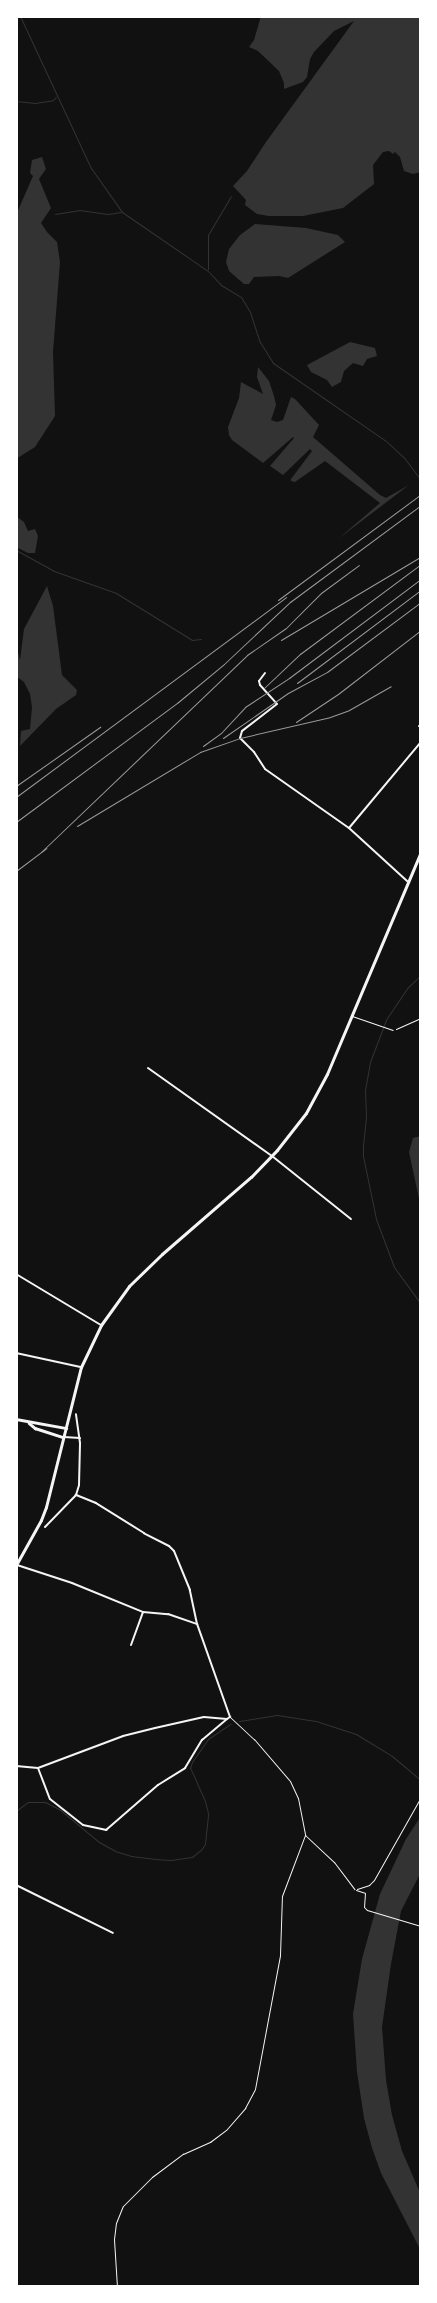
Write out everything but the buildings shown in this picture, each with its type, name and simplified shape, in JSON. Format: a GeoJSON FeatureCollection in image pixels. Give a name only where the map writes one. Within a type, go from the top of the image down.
{"type":"FeatureCollection","features":[{"type":"Feature","properties":{"kind":"main road"},"geometry":{"type":"LineString","coordinates":[[16,1564],[43,1514],[81,1367],[101,1325],[129,1286],[149,1266],[246,1183],[272,1156],[312,1103],[352,1016],[421,851]]}},
{"type":"Feature","properties":{"kind":"street"},"geometry":{"type":"LineString","coordinates":[[265,673],[259,680],[260,685],[277,704],[242,731],[240,738],[265,769],[349,828],[408,882]]}},
{"type":"Feature","properties":{"kind":"street"},"geometry":{"type":"LineString","coordinates":[[349,828],[421,742]]}},
{"type":"Feature","properties":{"kind":"street"},"geometry":{"type":"LineString","coordinates":[[148,1068],[272,1156],[351,1218]]}},
{"type":"Feature","properties":{"kind":"street"},"geometry":{"type":"LineString","coordinates":[[16,1274],[101,1325]]}},
{"type":"Feature","properties":{"kind":"street"},"geometry":{"type":"LineString","coordinates":[[16,1353],[81,1367]]}},
{"type":"Feature","properties":{"kind":"street"},"geometry":{"type":"LineString","coordinates":[[45,1527],[76,1495],[80,1476],[80,1438],[76,1414]]}},
{"type":"Feature","properties":{"kind":"street"},"geometry":{"type":"LineString","coordinates":[[16,1419],[29,1423],[66,1428]]}},
{"type":"Feature","properties":{"kind":"street"},"geometry":{"type":"LineString","coordinates":[[29,1423],[35,1428],[64,1437],[80,1438]]}},
{"type":"Feature","properties":{"kind":"street"},"geometry":{"type":"LineString","coordinates":[[76,1495],[96,1503],[173,1549],[190,1590],[197,1624],[229,1718]]}},
{"type":"Feature","properties":{"kind":"street"},"geometry":{"type":"LineString","coordinates":[[16,1564],[72,1583],[143,1612],[168,1614],[197,1624]]}},
{"type":"Feature","properties":{"kind":"street"},"geometry":{"type":"LineString","coordinates":[[131,1645],[143,1612]]}},
{"type":"Feature","properties":{"kind":"street"},"geometry":{"type":"LineString","coordinates":[[16,1766],[38,1768],[123,1736],[204,1717],[229,1718]]}},
{"type":"Feature","properties":{"kind":"street"},"geometry":{"type":"LineString","coordinates":[[38,1768],[50,1799],[83,1825],[106,1830],[158,1785],[185,1768],[202,1740],[229,1718]]}},
{"type":"Feature","properties":{"kind":"street"},"geometry":{"type":"LineString","coordinates":[[16,1884],[113,1933]]}},
{"type":"Feature","properties":{"kind":"lane"},"geometry":{"type":"LineString","coordinates":[[352,1016],[393,1030]]}},
{"type":"Feature","properties":{"kind":"lane"},"geometry":{"type":"LineString","coordinates":[[117,2287],[114,2239],[116,2223],[123,2206],[152,2177],[183,2154],[210,2142],[227,2128],[242,2112],[255,2089],[280,1955],[282,1896],[305,1835],[298,1798],[290,1781],[254,1739],[229,1718]]}},
{"type":"Feature","properties":{"kind":"lane"},"geometry":{"type":"LineString","coordinates":[[305,1835],[334,1862],[354,1889]]}},
{"type":"Feature","properties":{"kind":"path"},"geometry":{"type":"LineString","coordinates":[[393,1030],[421,1018]]}},
{"type":"Feature","properties":{"kind":"path"},"geometry":{"type":"LineString","coordinates":[[354,1889],[369,1886],[374,1880],[421,1797]]}},
{"type":"Feature","properties":{"kind":"path"},"geometry":{"type":"LineString","coordinates":[[354,1889],[365,1893],[364,1907],[367,1910],[421,1926]]}},
{"type":"Feature","properties":{"kind":"shaded area"},"geometry":{"type":"Polygon","coordinates":[[[261,16],[421,16],[421,172],[413,174],[404,171],[400,157],[395,152],[393,154],[389,151],[383,152],[373,165],[374,184],[343,208],[303,216],[269,216],[257,214],[245,205],[246,200],[233,186],[247,171],[354,21],[334,31],[314,52],[310,59],[307,77],[303,82],[284,89],[284,83],[279,71],[258,51],[249,47],[254,40],[261,16]]]}},
{"type":"Feature","properties":{"kind":"shaded area"},"geometry":{"type":"Polygon","coordinates":[[[42,157],[46,169],[39,179],[51,208],[41,223],[57,242],[60,262],[53,352],[55,416],[35,447],[16,459],[16,215],[33,176],[30,173],[32,160],[42,157]]]}},
{"type":"Feature","properties":{"kind":"shaded area"},"geometry":{"type":"Polygon","coordinates":[[[255,224],[306,228],[338,235],[345,242],[288,278],[279,276],[254,277],[249,284],[244,284],[229,271],[226,262],[229,249],[240,235],[255,224]]]}},
{"type":"Feature","properties":{"kind":"shaded area"},"geometry":{"type":"Polygon","coordinates":[[[350,342],[375,348],[377,356],[367,359],[363,366],[353,363],[344,371],[341,382],[332,387],[327,380],[311,372],[307,365],[350,342]]]}},
{"type":"Feature","properties":{"kind":"shaded area"},"geometry":{"type":"Polygon","coordinates":[[[258,367],[269,381],[274,396],[276,405],[271,420],[277,422],[283,420],[291,397],[319,425],[313,437],[380,495],[386,498],[409,485],[338,539],[380,503],[325,461],[295,482],[291,481],[312,451],[310,449],[283,475],[270,466],[293,437],[263,463],[232,440],[229,435],[228,427],[239,398],[241,382],[263,394],[257,377],[258,367]]]}},
{"type":"Feature","properties":{"kind":"shaded area"},"geometry":{"type":"Polygon","coordinates":[[[16,516],[24,522],[28,531],[35,529],[38,536],[35,553],[28,553],[16,547],[16,516]]]}},
{"type":"Feature","properties":{"kind":"shaded area"},"geometry":{"type":"Polygon","coordinates":[[[47,586],[53,606],[62,675],[77,690],[76,695],[56,709],[20,746],[21,731],[30,729],[32,707],[30,694],[24,682],[16,676],[16,645],[20,660],[24,629],[47,586]]]}},
{"type":"Feature","properties":{"kind":"shaded area"},"geometry":{"type":"Polygon","coordinates":[[[421,1136],[421,1208],[409,1152],[413,1138],[421,1136]]]}},
{"type":"Feature","properties":{"kind":"shaded area"},"geometry":{"type":"Polygon","coordinates":[[[421,1816],[421,1872],[401,1911],[382,2027],[386,2080],[392,2115],[402,2151],[421,2195],[421,2251],[381,2173],[372,2148],[364,2118],[357,2072],[353,2014],[362,1959],[380,1894],[406,1839],[421,1816]]]}},
{"type":"Feature","properties":{"kind":"waterway"},"geometry":{"type":"LineString","coordinates":[[20,16],[91,168],[122,212],[208,271],[221,285],[241,297],[250,312],[260,342],[273,363],[386,441],[405,459],[421,480]]}},
{"type":"Feature","properties":{"kind":"waterway"},"geometry":{"type":"LineString","coordinates":[[16,101],[35,103],[53,100],[56,97]]}},
{"type":"Feature","properties":{"kind":"waterway"},"geometry":{"type":"LineString","coordinates":[[208,269],[208,235],[231,196]]}},
{"type":"Feature","properties":{"kind":"waterway"},"geometry":{"type":"LineString","coordinates":[[55,214],[79,210],[108,214],[121,212]]}},
{"type":"Feature","properties":{"kind":"waterway"},"geometry":{"type":"LineString","coordinates":[[16,550],[54,571],[116,593],[192,640],[201,639]]}},
{"type":"Feature","properties":{"kind":"waterway"},"geometry":{"type":"LineString","coordinates":[[421,975],[408,987],[386,1020],[370,1062],[365,1089],[366,1117],[363,1144],[363,1156],[376,1219],[394,1267],[421,1304]]}},
{"type":"Feature","properties":{"kind":"waterway"},"geometry":{"type":"LineString","coordinates":[[239,1721],[277,1715],[316,1721],[356,1734],[392,1756],[421,1780]]}},
{"type":"Feature","properties":{"kind":"waterway"},"geometry":{"type":"LineString","coordinates":[[16,1811],[28,1802],[45,1802],[59,1809],[99,1842],[115,1851],[131,1856],[154,1859],[171,1860],[192,1857],[205,1844],[208,1813],[205,1801],[190,1768],[208,1739],[230,1724]]}},
{"type":"Feature","properties":{"kind":"railway"},"geometry":{"type":"LineString","coordinates":[[278,600],[421,494]]}},
{"type":"Feature","properties":{"kind":"railway"},"geometry":{"type":"LineString","coordinates":[[16,822],[177,703],[224,664],[290,602],[421,505]]}},
{"type":"Feature","properties":{"kind":"railway"},"geometry":{"type":"LineString","coordinates":[[281,640],[420,557]]}},
{"type":"Feature","properties":{"kind":"railway"},"geometry":{"type":"LineString","coordinates":[[264,688],[300,654],[421,564]]}},
{"type":"Feature","properties":{"kind":"railway"},"geometry":{"type":"LineString","coordinates":[[41,852],[247,655],[286,628],[321,593],[359,565]]}},
{"type":"Feature","properties":{"kind":"railway"},"geometry":{"type":"LineString","coordinates":[[203,746],[221,733],[245,707],[289,678],[421,579]]}},
{"type":"Feature","properties":{"kind":"railway"},"geometry":{"type":"LineString","coordinates":[[297,683],[421,590]]}},
{"type":"Feature","properties":{"kind":"railway"},"geometry":{"type":"LineString","coordinates":[[16,797],[286,597]]}},
{"type":"Feature","properties":{"kind":"railway"},"geometry":{"type":"LineString","coordinates":[[223,738],[288,693],[327,672],[421,602]]}},
{"type":"Feature","properties":{"kind":"railway"},"geometry":{"type":"LineString","coordinates":[[296,722],[338,694],[421,630]]}},
{"type":"Feature","properties":{"kind":"railway"},"geometry":{"type":"LineString","coordinates":[[77,826],[200,752],[240,738],[330,717],[349,710],[391,686]]}},
{"type":"Feature","properties":{"kind":"railway"},"geometry":{"type":"LineString","coordinates":[[16,786],[100,727]]}},
{"type":"Feature","properties":{"kind":"railway"},"geometry":{"type":"LineString","coordinates":[[16,871],[46,848]]}}]}
